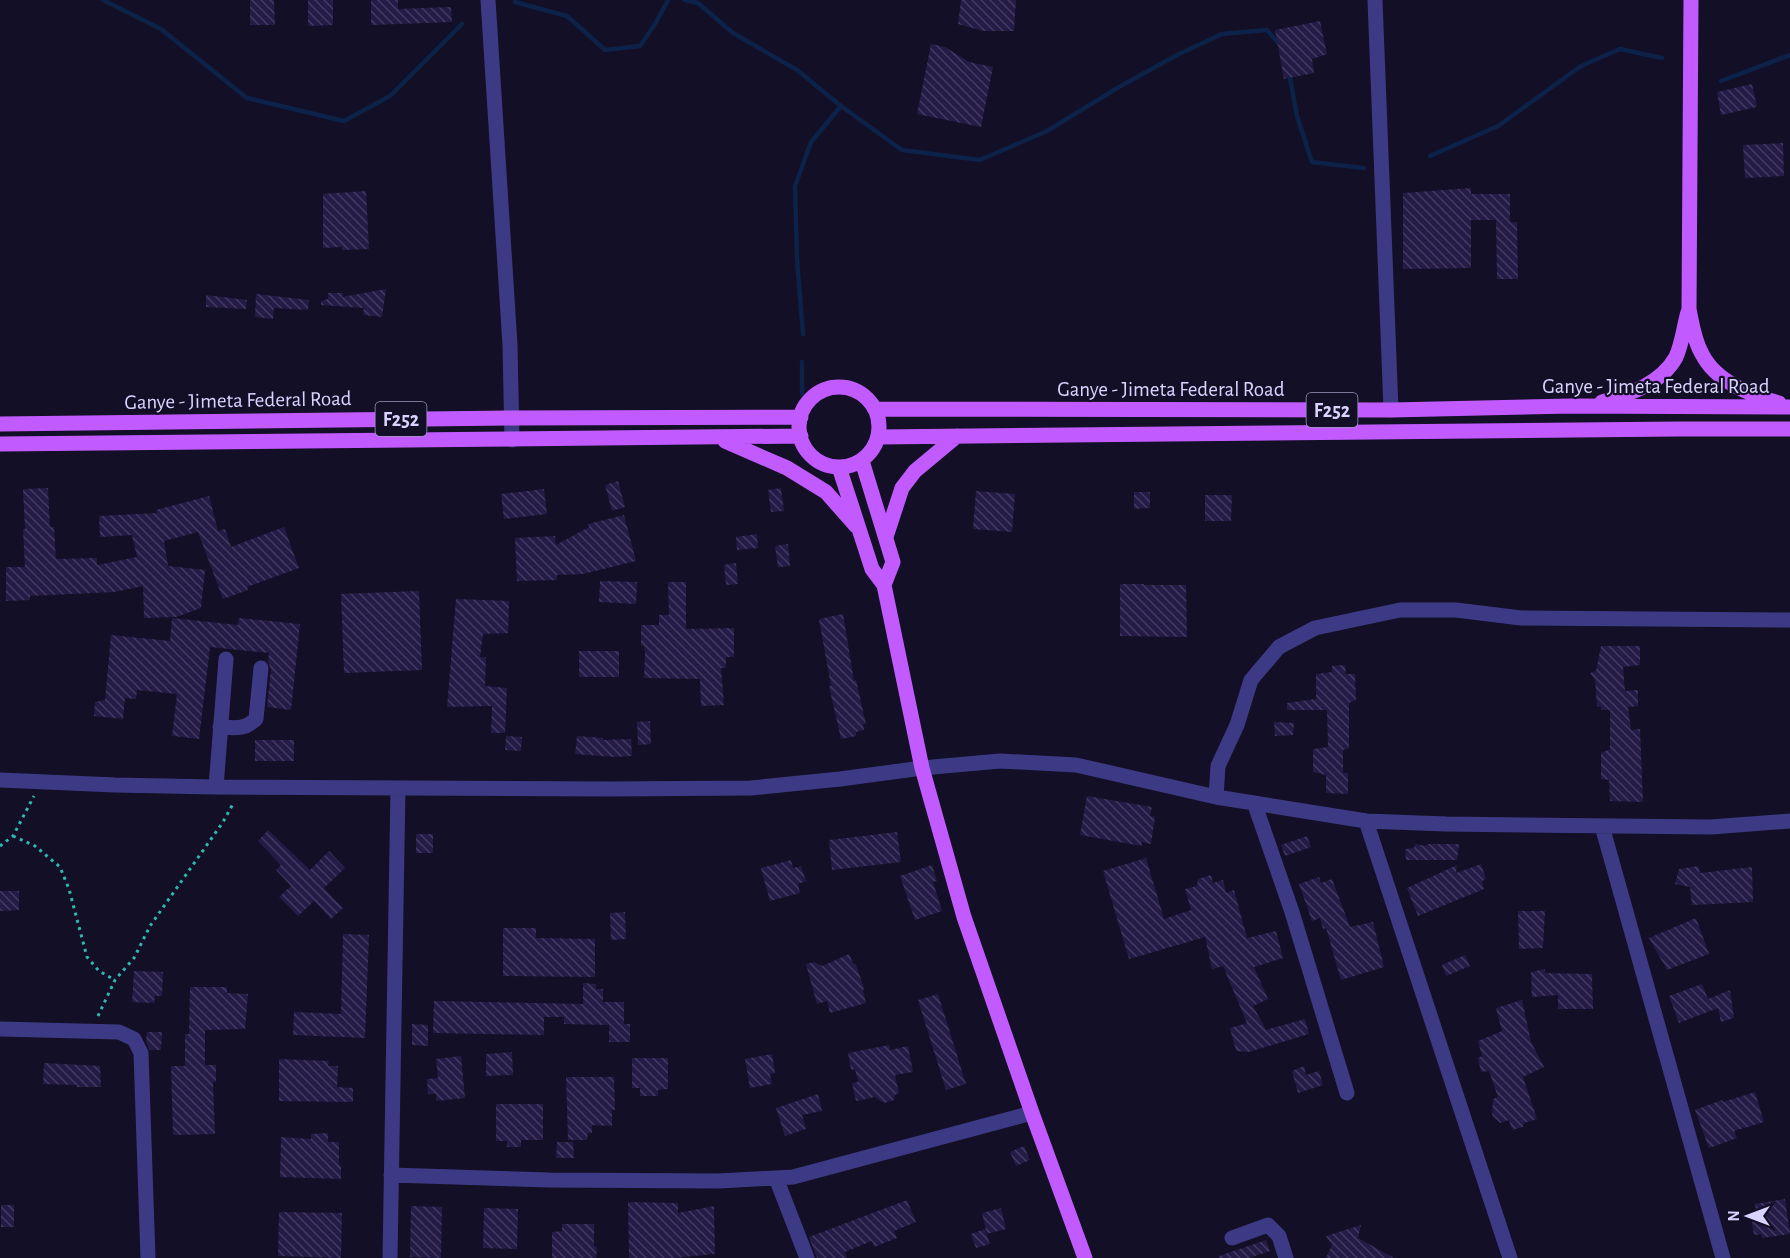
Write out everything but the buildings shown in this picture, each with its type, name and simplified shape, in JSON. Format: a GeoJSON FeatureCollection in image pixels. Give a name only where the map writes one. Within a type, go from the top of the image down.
{"type":"FeatureCollection","features":[{"type":"Feature","properties":{"kind":"main road"},"geometry":{"type":"LineString","coordinates":[[1691,0],[1689,309],[1696,343],[1703,357],[1724,379],[1743,391],[1790,406]]}},
{"type":"Feature","properties":{"kind":"main road"},"geometry":{"type":"LineString","coordinates":[[1572,406],[1620,397],[1647,386],[1660,376],[1677,355],[1689,309]]}},
{"type":"Feature","properties":{"kind":"main road"},"geometry":{"type":"LineString","coordinates":[[835,387],[854,390],[870,401],[875,409],[879,428],[878,437],[862,461],[853,465],[839,467],[816,460],[801,436],[801,417],[810,400],[817,394],[835,387]]}},
{"type":"Feature","properties":{"kind":"main road","name":"Ganye - Jimeta Federal Road"},"geometry":{"type":"LineString","coordinates":[[875,409],[1391,410],[1572,406],[1790,406]]}},
{"type":"Feature","properties":{"kind":"main road","name":"Ganye - Jimeta Federal Road"},"geometry":{"type":"LineString","coordinates":[[0,424],[801,417]]}},
{"type":"Feature","properties":{"kind":"main road","name":"Ganye - Jimeta Federal Road"},"geometry":{"type":"LineString","coordinates":[[878,437],[1790,429]]}},
{"type":"Feature","properties":{"kind":"main road","name":"Ganye - Jimeta Federal Road"},"geometry":{"type":"LineString","coordinates":[[0,444],[801,436]]}},
{"type":"Feature","properties":{"kind":"main road"},"geometry":{"type":"LineString","coordinates":[[886,537],[902,488],[915,471],[957,436]]}},
{"type":"Feature","properties":{"kind":"main road"},"geometry":{"type":"LineString","coordinates":[[720,438],[787,468],[826,492],[861,532]]}},
{"type":"Feature","properties":{"kind":"main road"},"geometry":{"type":"LineString","coordinates":[[862,461],[893,562],[884,585]]}},
{"type":"Feature","properties":{"kind":"main road"},"geometry":{"type":"LineString","coordinates":[[839,467],[872,569],[884,585],[922,768],[964,917],[1085,1258]]}},
{"type":"Feature","properties":{"kind":"street"},"geometry":{"type":"LineString","coordinates":[[488,0],[510,345],[512,440]]}},
{"type":"Feature","properties":{"kind":"street"},"geometry":{"type":"LineString","coordinates":[[1375,0],[1391,410]]}},
{"type":"Feature","properties":{"kind":"street"},"geometry":{"type":"LineString","coordinates":[[1216,797],[1218,766],[1237,725],[1251,680],[1279,647],[1316,628],[1400,610],[1456,610],[1521,618],[1790,620]]}},
{"type":"Feature","properties":{"kind":"street"},"geometry":{"type":"LineString","coordinates":[[216,787],[226,659]]}},
{"type":"Feature","properties":{"kind":"street"},"geometry":{"type":"LineString","coordinates":[[220,727],[248,726],[256,719],[261,669]]}},
{"type":"Feature","properties":{"kind":"street"},"geometry":{"type":"LineString","coordinates":[[0,780],[216,787],[751,789],[1000,761],[1076,765],[1255,805],[1366,821],[1711,827],[1790,821]]}},
{"type":"Feature","properties":{"kind":"street"},"geometry":{"type":"LineString","coordinates":[[390,1258],[398,788]]}},
{"type":"Feature","properties":{"kind":"street"},"geometry":{"type":"LineString","coordinates":[[1255,805],[1292,912],[1347,1093]]}},
{"type":"Feature","properties":{"kind":"street"},"geometry":{"type":"LineString","coordinates":[[1366,821],[1510,1258]]}},
{"type":"Feature","properties":{"kind":"street"},"geometry":{"type":"LineString","coordinates":[[1602,826],[1722,1258]]}},
{"type":"Feature","properties":{"kind":"street"},"geometry":{"type":"LineString","coordinates":[[0,1029],[119,1032],[134,1039],[141,1053],[148,1258]]}},
{"type":"Feature","properties":{"kind":"street"},"geometry":{"type":"LineString","coordinates":[[391,1176],[719,1181],[793,1177],[1032,1113]]}},
{"type":"Feature","properties":{"kind":"street"},"geometry":{"type":"LineString","coordinates":[[776,1178],[807,1258]]}},
{"type":"Feature","properties":{"kind":"street"},"geometry":{"type":"LineString","coordinates":[[1232,1238],[1268,1225],[1279,1236],[1286,1258]]}},
{"type":"Feature","properties":{"kind":"path"},"geometry":{"type":"LineString","coordinates":[[0,846],[13,836],[34,798],[37,781]]}},
{"type":"Feature","properties":{"kind":"path"},"geometry":{"type":"LineString","coordinates":[[90,1031],[115,980],[134,958],[150,926],[223,822],[243,787]]}},
{"type":"Feature","properties":{"kind":"path"},"geometry":{"type":"LineString","coordinates":[[13,836],[35,846],[60,867],[69,889],[87,957],[99,971],[115,980]]}},
{"type":"Feature","properties":{"kind":"waterway"},"geometry":{"type":"LineString","coordinates":[[103,0],[161,29],[247,98],[344,121],[390,96],[462,24]]}},
{"type":"Feature","properties":{"kind":"waterway"},"geometry":{"type":"LineString","coordinates":[[515,2],[567,16],[605,50],[640,46],[668,0]]}},
{"type":"Feature","properties":{"kind":"waterway"},"geometry":{"type":"LineString","coordinates":[[685,0],[698,3],[733,33],[797,70],[841,106],[902,150],[980,160],[1047,131],[1119,87],[1177,55],[1222,34],[1267,30],[1280,45]]}},
{"type":"Feature","properties":{"kind":"waterway"},"geometry":{"type":"LineString","coordinates":[[1430,156],[1498,126],[1581,66],[1620,49],[1662,58]]}},
{"type":"Feature","properties":{"kind":"waterway"},"geometry":{"type":"LineString","coordinates":[[1721,81],[1790,55]]}},
{"type":"Feature","properties":{"kind":"waterway"},"geometry":{"type":"LineString","coordinates":[[1289,73],[1297,116],[1312,162],[1364,168]]}},
{"type":"Feature","properties":{"kind":"waterway"},"geometry":{"type":"LineString","coordinates":[[803,334],[797,259],[795,186],[811,142],[841,106]]}},
{"type":"Feature","properties":{"kind":"waterway"},"geometry":{"type":"LineString","coordinates":[[802,362],[802,394]]}}]}
